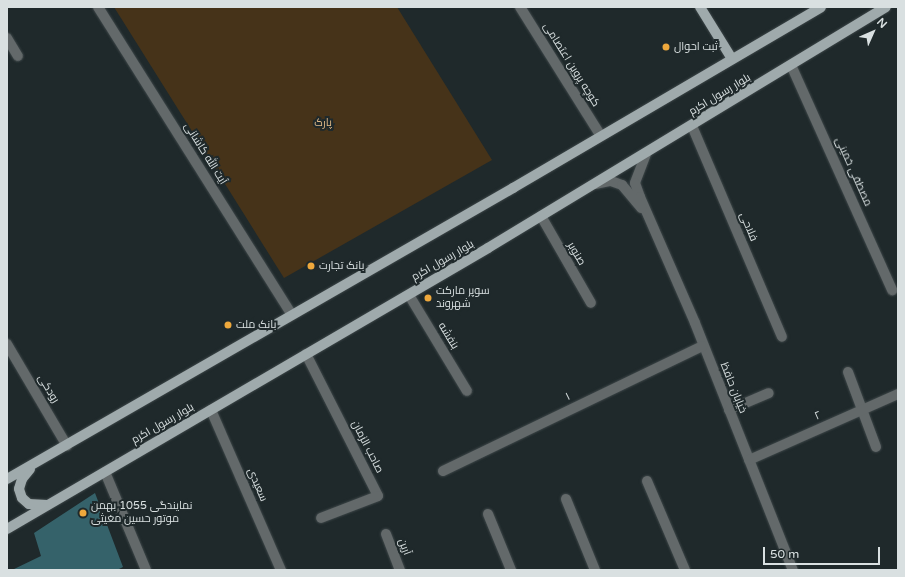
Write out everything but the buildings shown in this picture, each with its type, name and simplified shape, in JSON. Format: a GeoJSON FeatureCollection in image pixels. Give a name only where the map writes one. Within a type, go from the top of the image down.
{"type":"FeatureCollection","features":[{"type":"Feature","properties":{"kind":"main road"},"geometry":{"type":"LineString","coordinates":[[700,7],[732,59]]}},
{"type":"Feature","properties":{"kind":"main road"},"geometry":{"type":"LineString","coordinates":[[7,479],[68,446],[291,314],[601,136],[821,7]]}},
{"type":"Feature","properties":{"kind":"main road","name":"بلوار رسول اکرم"},"geometry":{"type":"LineString","coordinates":[[7,529],[409,295],[646,154],[886,7]]}},
{"type":"Feature","properties":{"kind":"main road"},"geometry":{"type":"LineString","coordinates":[[32,466],[22,479],[19,489],[22,498],[29,504],[48,506]]}},
{"type":"Feature","properties":{"kind":"street","name":"آیت الله کاشانی"},"geometry":{"type":"LineString","coordinates":[[98,7],[291,314]]}},
{"type":"Feature","properties":{"kind":"street","name":"کوچه پروین اعتصامی"},"geometry":{"type":"LineString","coordinates":[[520,7],[601,136]]}},
{"type":"Feature","properties":{"kind":"street"},"geometry":{"type":"LineString","coordinates":[[7,38],[18,56]]}},
{"type":"Feature","properties":{"kind":"street","name":"مصطفی خمینی"},"geometry":{"type":"LineString","coordinates":[[791,65],[892,290]]}},
{"type":"Feature","properties":{"kind":"street","name":"فلاحی"},"geometry":{"type":"LineString","coordinates":[[692,126],[782,337]]}},
{"type":"Feature","properties":{"kind":"street"},"geometry":{"type":"LineString","coordinates":[[646,154],[635,183],[647,216]]}},
{"type":"Feature","properties":{"kind":"street"},"geometry":{"type":"LineString","coordinates":[[594,185],[611,180],[622,185],[647,216]]}},
{"type":"Feature","properties":{"kind":"street","name":"صنوبر"},"geometry":{"type":"LineString","coordinates":[[541,216],[591,303]]}},
{"type":"Feature","properties":{"kind":"street","name":"خیابان حافظ"},"geometry":{"type":"LineString","coordinates":[[647,216],[703,346],[793,570]]}},
{"type":"Feature","properties":{"kind":"street","name":"بنفشه"},"geometry":{"type":"LineString","coordinates":[[409,295],[467,391]]}},
{"type":"Feature","properties":{"kind":"street","name":"رودکی"},"geometry":{"type":"LineString","coordinates":[[7,344],[68,446]]}},
{"type":"Feature","properties":{"kind":"street","name":"۱"},"geometry":{"type":"LineString","coordinates":[[443,471],[703,346]]}},
{"type":"Feature","properties":{"kind":"street","name":"صاحب الزمان"},"geometry":{"type":"LineString","coordinates":[[306,354],[378,496],[321,518]]}},
{"type":"Feature","properties":{"kind":"street"},"geometry":{"type":"LineString","coordinates":[[848,372],[876,446]]}},
{"type":"Feature","properties":{"kind":"street"},"geometry":{"type":"LineString","coordinates":[[729,410],[769,393]]}},
{"type":"Feature","properties":{"kind":"street","name":"۲"},"geometry":{"type":"LineString","coordinates":[[749,460],[898,394]]}},
{"type":"Feature","properties":{"kind":"street","name":"سعیدی"},"geometry":{"type":"LineString","coordinates":[[212,410],[281,570]]}},
{"type":"Feature","properties":{"kind":"street"},"geometry":{"type":"LineString","coordinates":[[105,472],[146,570]]}},
{"type":"Feature","properties":{"kind":"street"},"geometry":{"type":"LineString","coordinates":[[648,481],[685,570]]}},
{"type":"Feature","properties":{"kind":"street"},"geometry":{"type":"LineString","coordinates":[[566,499],[595,570]]}},
{"type":"Feature","properties":{"kind":"street"},"geometry":{"type":"LineString","coordinates":[[488,514],[510,570]]}},
{"type":"Feature","properties":{"kind":"street","name":"آرین"},"geometry":{"type":"LineString","coordinates":[[386,534],[400,570]]}},
{"type":"Feature","properties":{"kind":"green space","name":"پارک"},"geometry":{"type":"Polygon","coordinates":[[[114,7],[397,7],[492,160],[284,278],[114,7]]]}},
{"type":"Feature","properties":{"kind":"place","name":"ثبت احوال"},"geometry":{"type":"Point","coordinates":[666,47]}},
{"type":"Feature","properties":{"kind":"place","name":"بانک تجارت"},"geometry":{"type":"Point","coordinates":[311,266]}},
{"type":"Feature","properties":{"kind":"place","name":"سوپر مارکت شهروند"},"geometry":{"type":"Point","coordinates":[428,298]}},
{"type":"Feature","properties":{"kind":"place","name":"بانک ملت"},"geometry":{"type":"Point","coordinates":[228,325]}},
{"type":"Feature","properties":{"kind":"place","name":"نمایندگی 1055 بهمن موتور حسین مغیثی"},"geometry":{"type":"Point","coordinates":[83,513]}}]}
